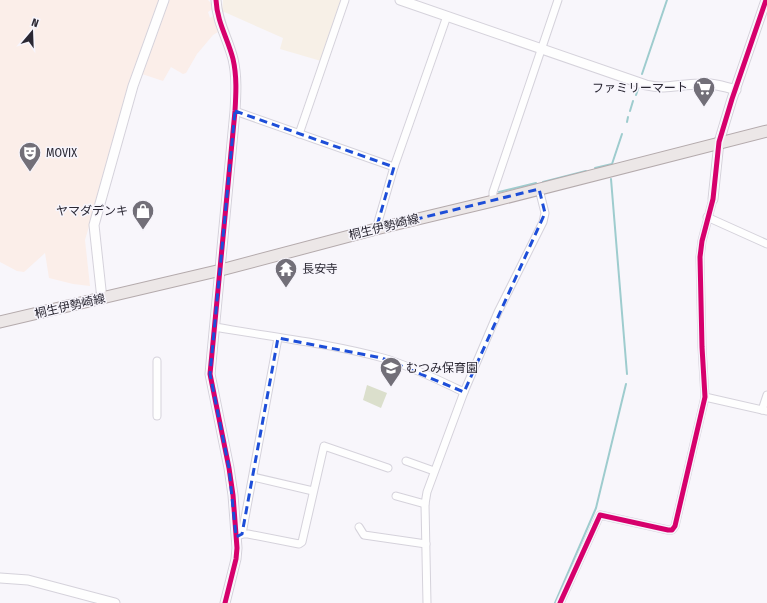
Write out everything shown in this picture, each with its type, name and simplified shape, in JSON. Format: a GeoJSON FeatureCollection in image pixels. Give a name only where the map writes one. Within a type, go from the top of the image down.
{"type":"FeatureCollection","features":[{"type":"Feature","properties":{"kind":"main road","name":"桐生伊勢崎線"},"geometry":{"type":"LineString","coordinates":[[0,322],[221,270],[376,229],[539,190],[719,142],[767,131]]}},
{"type":"Feature","properties":{"kind":"street"},"geometry":{"type":"LineString","coordinates":[[102,299],[94,225],[133,86],[164,0]]}},
{"type":"Feature","properties":{"kind":"street"},"geometry":{"type":"LineString","coordinates":[[216,0],[221,27],[233,58],[236,75],[235,111],[210,374],[229,468],[239,536]]}},
{"type":"Feature","properties":{"kind":"street"},"geometry":{"type":"LineString","coordinates":[[299,134],[345,0]]}},
{"type":"Feature","properties":{"kind":"street"},"geometry":{"type":"LineString","coordinates":[[400,0],[655,87],[707,84],[722,85],[736,90]]}},
{"type":"Feature","properties":{"kind":"street"},"geometry":{"type":"LineString","coordinates":[[493,201],[493,192],[558,0]]}},
{"type":"Feature","properties":{"kind":"street"},"geometry":{"type":"LineString","coordinates":[[560,603],[600,515],[672,530],[675,526],[705,397],[702,347],[700,257],[713,199],[719,142],[766,0]]}},
{"type":"Feature","properties":{"kind":"street"},"geometry":{"type":"LineString","coordinates":[[376,229],[394,167],[447,16]]}},
{"type":"Feature","properties":{"kind":"street"},"geometry":{"type":"LineString","coordinates":[[235,111],[394,167]]}},
{"type":"Feature","properties":{"kind":"street"},"geometry":{"type":"LineString","coordinates":[[427,603],[425,504],[434,471],[464,392],[498,312],[543,222],[544,213],[539,190]]}},
{"type":"Feature","properties":{"kind":"street"},"geometry":{"type":"LineString","coordinates":[[708,217],[767,244]]}},
{"type":"Feature","properties":{"kind":"street"},"geometry":{"type":"LineString","coordinates":[[215,327],[278,338],[296,339],[382,358],[464,392]]}},
{"type":"Feature","properties":{"kind":"street"},"geometry":{"type":"LineString","coordinates":[[225,603],[236,560],[239,536],[253,477],[278,338]]}},
{"type":"Feature","properties":{"kind":"street"},"geometry":{"type":"LineString","coordinates":[[157,361],[157,416]]}},
{"type":"Feature","properties":{"kind":"street"},"geometry":{"type":"LineString","coordinates":[[705,397],[765,410],[767,395]]}},
{"type":"Feature","properties":{"kind":"street"},"geometry":{"type":"LineString","coordinates":[[239,536],[248,534],[299,544],[302,542],[324,446],[388,468]]}},
{"type":"Feature","properties":{"kind":"street"},"geometry":{"type":"LineString","coordinates":[[406,461],[434,471]]}},
{"type":"Feature","properties":{"kind":"street"},"geometry":{"type":"LineString","coordinates":[[253,477],[313,491]]}},
{"type":"Feature","properties":{"kind":"street"},"geometry":{"type":"LineString","coordinates":[[396,496],[425,504]]}},
{"type":"Feature","properties":{"kind":"street"},"geometry":{"type":"LineString","coordinates":[[359,527],[364,534],[426,544]]}},
{"type":"Feature","properties":{"kind":"street"},"geometry":{"type":"LineString","coordinates":[[0,578],[28,580],[114,603]]}},
{"type":"Feature","properties":{"kind":"highlighted area"},"geometry":{"type":"Polygon","coordinates":[[[235,111],[394,167],[376,229],[539,189],[545,213],[464,392],[382,358],[278,338],[242,534],[236,537],[229,468],[210,374],[235,111]]]}},
{"type":"Feature","properties":{"kind":"shaded area"},"geometry":{"type":"Polygon","coordinates":[[[0,0],[160,0],[133,76],[85,240],[90,286],[73,284],[49,278],[45,253],[24,272],[17,271],[0,262],[0,0]]]}},
{"type":"Feature","properties":{"kind":"shaded area"},"geometry":{"type":"Polygon","coordinates":[[[168,0],[208,0],[211,3],[212,9],[208,12],[210,18],[213,16],[218,32],[213,35],[197,54],[186,73],[183,74],[171,67],[163,81],[142,74],[168,0]]]}},
{"type":"Feature","properties":{"kind":"shaded area"},"geometry":{"type":"Polygon","coordinates":[[[223,0],[341,0],[321,61],[280,49],[283,38],[222,11],[223,0]]]}},
{"type":"Feature","properties":{"kind":"green space"},"geometry":{"type":"Polygon","coordinates":[[[367,385],[387,393],[381,408],[363,400],[367,385]]]}},
{"type":"Feature","properties":{"kind":"waterway"},"geometry":{"type":"LineString","coordinates":[[642,74],[667,0]]}},
{"type":"Feature","properties":{"kind":"waterway"},"geometry":{"type":"LineString","coordinates":[[636,95],[638,89]]}},
{"type":"Feature","properties":{"kind":"waterway"},"geometry":{"type":"LineString","coordinates":[[630,111],[633,101]]}},
{"type":"Feature","properties":{"kind":"waterway"},"geometry":{"type":"LineString","coordinates":[[627,122],[628,117]]}},
{"type":"Feature","properties":{"kind":"waterway"},"geometry":{"type":"LineString","coordinates":[[595,168],[612,164],[622,134]]}},
{"type":"Feature","properties":{"kind":"waterway"},"geometry":{"type":"LineString","coordinates":[[543,182],[586,171]]}},
{"type":"Feature","properties":{"kind":"waterway"},"geometry":{"type":"LineString","coordinates":[[611,179],[627,374]]}},
{"type":"Feature","properties":{"kind":"waterway"},"geometry":{"type":"LineString","coordinates":[[499,192],[536,183]]}},
{"type":"Feature","properties":{"kind":"waterway"},"geometry":{"type":"LineString","coordinates":[[555,603],[596,508],[626,384]]}},
{"type":"Feature","properties":{"kind":"cycle path"},"geometry":{"type":"LineString","coordinates":[[216,0],[220,23],[233,59],[236,85],[235,111],[210,374],[229,468],[233,495],[237,548],[236,559],[225,603]]}},
{"type":"Feature","properties":{"kind":"cycle path"},"geometry":{"type":"LineString","coordinates":[[560,603],[600,515],[668,530],[672,530],[675,526],[705,397],[702,347],[700,257],[702,241],[713,199],[719,142],[766,0]]}},
{"type":"Feature","properties":{"kind":"place","name":"ファミリーマート"},"geometry":{"type":"Point","coordinates":[704,108]}},
{"type":"Feature","properties":{"kind":"place","name":"MOVIX"},"geometry":{"type":"Point","coordinates":[30,172]}},
{"type":"Feature","properties":{"kind":"place","name":"ヤマダデンキ"},"geometry":{"type":"Point","coordinates":[143,230]}},
{"type":"Feature","properties":{"kind":"place","name":"長安寺"},"geometry":{"type":"Point","coordinates":[286,288]}},
{"type":"Feature","properties":{"kind":"place","name":"むつみ保育園"},"geometry":{"type":"Point","coordinates":[391,388]}}]}
